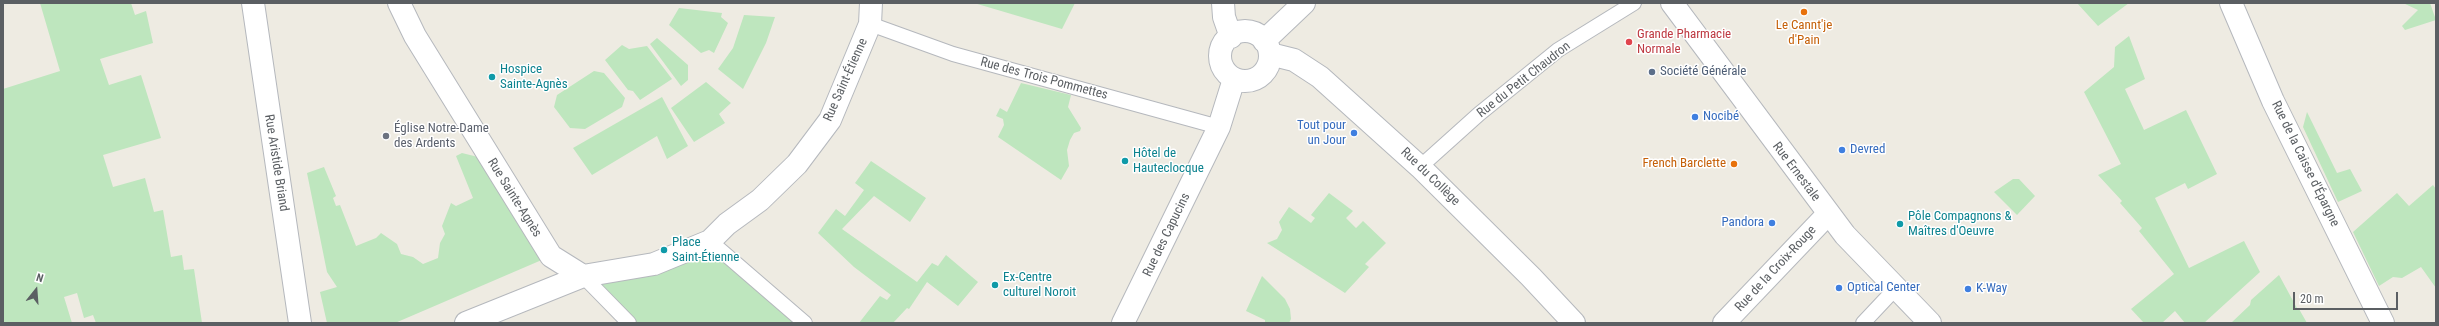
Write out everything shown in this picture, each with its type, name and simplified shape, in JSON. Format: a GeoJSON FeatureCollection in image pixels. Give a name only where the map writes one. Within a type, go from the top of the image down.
{"type":"FeatureCollection","features":[{"type":"Feature","properties":{"kind":"street","name":"Rue Aristide Briand"},"geometry":{"type":"LineString","coordinates":[[253,3],[300,323]]}},
{"type":"Feature","properties":{"kind":"street","name":"Rue Sainte-Agnès"},"geometry":{"type":"LineString","coordinates":[[398,3],[419,42],[551,256],[583,276]]}},
{"type":"Feature","properties":{"kind":"street"},"geometry":{"type":"LineString","coordinates":[[1223,3],[1224,17],[1231,36]]}},
{"type":"Feature","properties":{"kind":"street"},"geometry":{"type":"LineString","coordinates":[[1267,47],[1304,3]]}},
{"type":"Feature","properties":{"kind":"street","name":"Rue de la Caisse d'Épargne"},"geometry":{"type":"LineString","coordinates":[[2231,3],[2273,101],[2383,323]]}},
{"type":"Feature","properties":{"kind":"street","name":"Rue Ernestale"},"geometry":{"type":"LineString","coordinates":[[1676,5],[1828,214],[1861,253],[1930,323]]}},
{"type":"Feature","properties":{"kind":"street","name":"Rue Saint-Étienne"},"geometry":{"type":"LineString","coordinates":[[466,323],[583,276],[654,264],[710,240],[726,224],[760,200],[797,164],[830,120],[870,14]]}},
{"type":"Feature","properties":{"kind":"street"},"geometry":{"type":"LineString","coordinates":[[1245,32],[1259,36],[1267,47],[1268,66],[1264,73],[1255,79],[1245,81],[1234,78],[1224,69],[1220,55],[1226,42],[1231,36],[1245,32]]}},
{"type":"Feature","properties":{"kind":"street","name":"Rue du Collège"},"geometry":{"type":"LineString","coordinates":[[1267,47],[1294,60],[1320,77],[1420,167],[1531,277],[1574,323]]}},
{"type":"Feature","properties":{"kind":"street","name":"Rue des Capucins"},"geometry":{"type":"LineString","coordinates":[[1123,323],[1219,127],[1234,78]]}},
{"type":"Feature","properties":{"kind":"street","name":"Rue de la Croix-Rouge"},"geometry":{"type":"LineString","coordinates":[[1724,323],[1828,214]]}},
{"type":"Feature","properties":{"kind":"lane","name":"Rue du Petit Chaudron"},"geometry":{"type":"LineString","coordinates":[[1420,167],[1479,114],[1558,50],[1634,3]]}},
{"type":"Feature","properties":{"kind":"lane","name":"Rue des Trois Pommettes"},"geometry":{"type":"LineString","coordinates":[[870,14],[953,54],[1219,127]]}},
{"type":"Feature","properties":{"kind":"lane"},"geometry":{"type":"LineString","coordinates":[[710,240],[805,323]]}},
{"type":"Feature","properties":{"kind":"lane"},"geometry":{"type":"LineString","coordinates":[[583,276],[629,323]]}},
{"type":"Feature","properties":{"kind":"lane"},"geometry":{"type":"LineString","coordinates":[[1863,323],[1895,289]]}},
{"type":"Feature","properties":{"kind":"green space"},"geometry":{"type":"Polygon","coordinates":[[[40,3],[131,3],[135,15],[146,11],[153,43],[100,59],[109,85],[141,75],[161,138],[103,155],[113,187],[145,178],[154,212],[163,210],[171,257],[182,255],[184,270],[194,269],[202,323],[96,323],[93,315],[84,318],[77,293],[64,297],[72,323],[3,323],[3,89],[60,71],[40,3]]]}},
{"type":"Feature","properties":{"kind":"green space"},"geometry":{"type":"Polygon","coordinates":[[[974,3],[1075,3],[1062,29],[974,3]]]}},
{"type":"Feature","properties":{"kind":"green space"},"geometry":{"type":"Polygon","coordinates":[[[2077,3],[2129,3],[2098,26],[2077,3]]]}},
{"type":"Feature","properties":{"kind":"green space"},"geometry":{"type":"Polygon","coordinates":[[[2403,3],[2430,3],[2436,20],[2405,30],[2402,26],[2418,10],[2403,3]]]}},
{"type":"Feature","properties":{"kind":"green space"},"geometry":{"type":"Polygon","coordinates":[[[679,8],[722,13],[721,17],[728,23],[714,53],[709,50],[701,53],[669,25],[679,8]]]}},
{"type":"Feature","properties":{"kind":"green space"},"geometry":{"type":"Polygon","coordinates":[[[744,15],[775,17],[766,43],[743,89],[718,69],[733,48],[744,15]]]}},
{"type":"Feature","properties":{"kind":"green space"},"geometry":{"type":"Polygon","coordinates":[[[2129,36],[2145,79],[2125,89],[2144,130],[2186,110],[2217,174],[2188,189],[2185,183],[2155,198],[2189,268],[2244,241],[2260,272],[2204,323],[2185,323],[2175,311],[2162,323],[2144,323],[2131,309],[2174,274],[2139,231],[2142,228],[2120,203],[2122,201],[2098,175],[2121,164],[2084,92],[2114,67],[2115,47],[2129,36]]]}},
{"type":"Feature","properties":{"kind":"green space"},"geometry":{"type":"Polygon","coordinates":[[[657,38],[688,65],[688,80],[681,86],[650,44],[657,38]]]}},
{"type":"Feature","properties":{"kind":"green space"},"geometry":{"type":"Polygon","coordinates":[[[622,45],[629,49],[647,46],[672,79],[640,100],[633,91],[628,90],[605,60],[622,45]]]}},
{"type":"Feature","properties":{"kind":"green space"},"geometry":{"type":"Polygon","coordinates":[[[594,71],[604,73],[625,98],[622,107],[585,129],[570,128],[554,107],[557,95],[594,71]]]}},
{"type":"Feature","properties":{"kind":"green space"},"geometry":{"type":"Polygon","coordinates":[[[706,82],[731,103],[719,114],[725,123],[694,142],[671,108],[706,82]]]}},
{"type":"Feature","properties":{"kind":"green space"},"geometry":{"type":"Polygon","coordinates":[[[1021,83],[1071,95],[1068,107],[1081,128],[1080,131],[1074,133],[1070,140],[1067,150],[1069,166],[1061,180],[998,137],[1004,125],[1003,119],[996,116],[1000,108],[1007,112],[1021,83]]]}},
{"type":"Feature","properties":{"kind":"green space"},"geometry":{"type":"Polygon","coordinates":[[[662,97],[688,146],[667,159],[657,136],[592,175],[573,148],[662,97]]]}},
{"type":"Feature","properties":{"kind":"green space"},"geometry":{"type":"Polygon","coordinates":[[[2307,112],[2337,173],[2350,169],[2362,191],[2338,202],[2303,127],[2307,112]]]}},
{"type":"Feature","properties":{"kind":"green space"},"geometry":{"type":"Polygon","coordinates":[[[462,153],[482,158],[551,256],[395,323],[327,323],[320,292],[337,287],[327,272],[307,173],[324,167],[336,196],[333,198],[336,206],[340,205],[356,246],[376,238],[381,233],[397,244],[401,254],[413,257],[423,264],[438,258],[440,243],[445,234],[442,226],[451,203],[456,206],[473,198],[456,156],[462,153]]]}},
{"type":"Feature","properties":{"kind":"green space"},"geometry":{"type":"Polygon","coordinates":[[[871,161],[926,198],[910,222],[874,196],[842,229],[917,282],[932,263],[938,266],[946,255],[978,282],[958,306],[927,282],[909,309],[907,308],[893,323],[859,323],[880,296],[887,300],[891,295],[854,267],[818,233],[836,209],[845,216],[864,190],[855,183],[871,161]]]}},
{"type":"Feature","properties":{"kind":"green space"},"geometry":{"type":"Polygon","coordinates":[[[2013,179],[2019,179],[2035,196],[2017,215],[1994,192],[2013,179]]]}},
{"type":"Feature","properties":{"kind":"green space"},"geometry":{"type":"Polygon","coordinates":[[[2433,185],[2436,189],[2436,288],[2421,267],[2402,278],[2393,277],[2379,286],[2353,232],[2397,193],[2409,206],[2433,185]]]}},
{"type":"Feature","properties":{"kind":"green space"},"geometry":{"type":"Polygon","coordinates":[[[1329,193],[1353,211],[1346,218],[1356,228],[1363,221],[1386,243],[1365,264],[1369,267],[1345,293],[1267,243],[1277,239],[1282,230],[1279,222],[1289,207],[1311,223],[1315,218],[1311,215],[1329,193]]]}},
{"type":"Feature","properties":{"kind":"green space"},"geometry":{"type":"Polygon","coordinates":[[[710,241],[805,323],[629,323],[583,276],[710,241]]]}},
{"type":"Feature","properties":{"kind":"green space"},"geometry":{"type":"Polygon","coordinates":[[[2279,275],[2298,310],[2299,309],[2307,323],[2231,323],[2250,305],[2251,300],[2279,275]]]}},
{"type":"Feature","properties":{"kind":"green space"},"geometry":{"type":"Polygon","coordinates":[[[1262,276],[1285,299],[1290,309],[1291,319],[1289,323],[1265,323],[1265,320],[1246,311],[1262,276]]]}},
{"type":"Feature","properties":{"kind":"place","name":"Le Cannt'je d'Pain"},"geometry":{"type":"Point","coordinates":[1804,12]}},
{"type":"Feature","properties":{"kind":"place","name":"Grande Pharmacie Normale"},"geometry":{"type":"Point","coordinates":[1629,42]}},
{"type":"Feature","properties":{"kind":"place","name":"Société Générale"},"geometry":{"type":"Point","coordinates":[1652,72]}},
{"type":"Feature","properties":{"kind":"place","name":"Hospice Sainte-Agnès"},"geometry":{"type":"Point","coordinates":[492,77]}},
{"type":"Feature","properties":{"kind":"place","name":"Nocibé"},"geometry":{"type":"Point","coordinates":[1695,117]}},
{"type":"Feature","properties":{"kind":"place","name":"Tout pour un Jour"},"geometry":{"type":"Point","coordinates":[1354,133]}},
{"type":"Feature","properties":{"kind":"place","name":"Église Notre-Dame des Ardents"},"geometry":{"type":"Point","coordinates":[386,136]}},
{"type":"Feature","properties":{"kind":"place","name":"Devred"},"geometry":{"type":"Point","coordinates":[1842,150]}},
{"type":"Feature","properties":{"kind":"place","name":"Hôtel de Hauteclocque"},"geometry":{"type":"Point","coordinates":[1125,161]}},
{"type":"Feature","properties":{"kind":"place","name":"French Barclette"},"geometry":{"type":"Point","coordinates":[1734,164]}},
{"type":"Feature","properties":{"kind":"place","name":"Pandora"},"geometry":{"type":"Point","coordinates":[1772,223]}},
{"type":"Feature","properties":{"kind":"place","name":"Pôle Compagnons & Maîtres d'Oeuvre"},"geometry":{"type":"Point","coordinates":[1900,224]}},
{"type":"Feature","properties":{"kind":"place","name":"Place Saint-Étienne"},"geometry":{"type":"Point","coordinates":[664,250]}},
{"type":"Feature","properties":{"kind":"place","name":"Ex-Centre culturel Noroit"},"geometry":{"type":"Point","coordinates":[995,285]}},
{"type":"Feature","properties":{"kind":"place","name":"Optical Center"},"geometry":{"type":"Point","coordinates":[1839,288]}},
{"type":"Feature","properties":{"kind":"place","name":"K-Way"},"geometry":{"type":"Point","coordinates":[1968,289]}}]}
